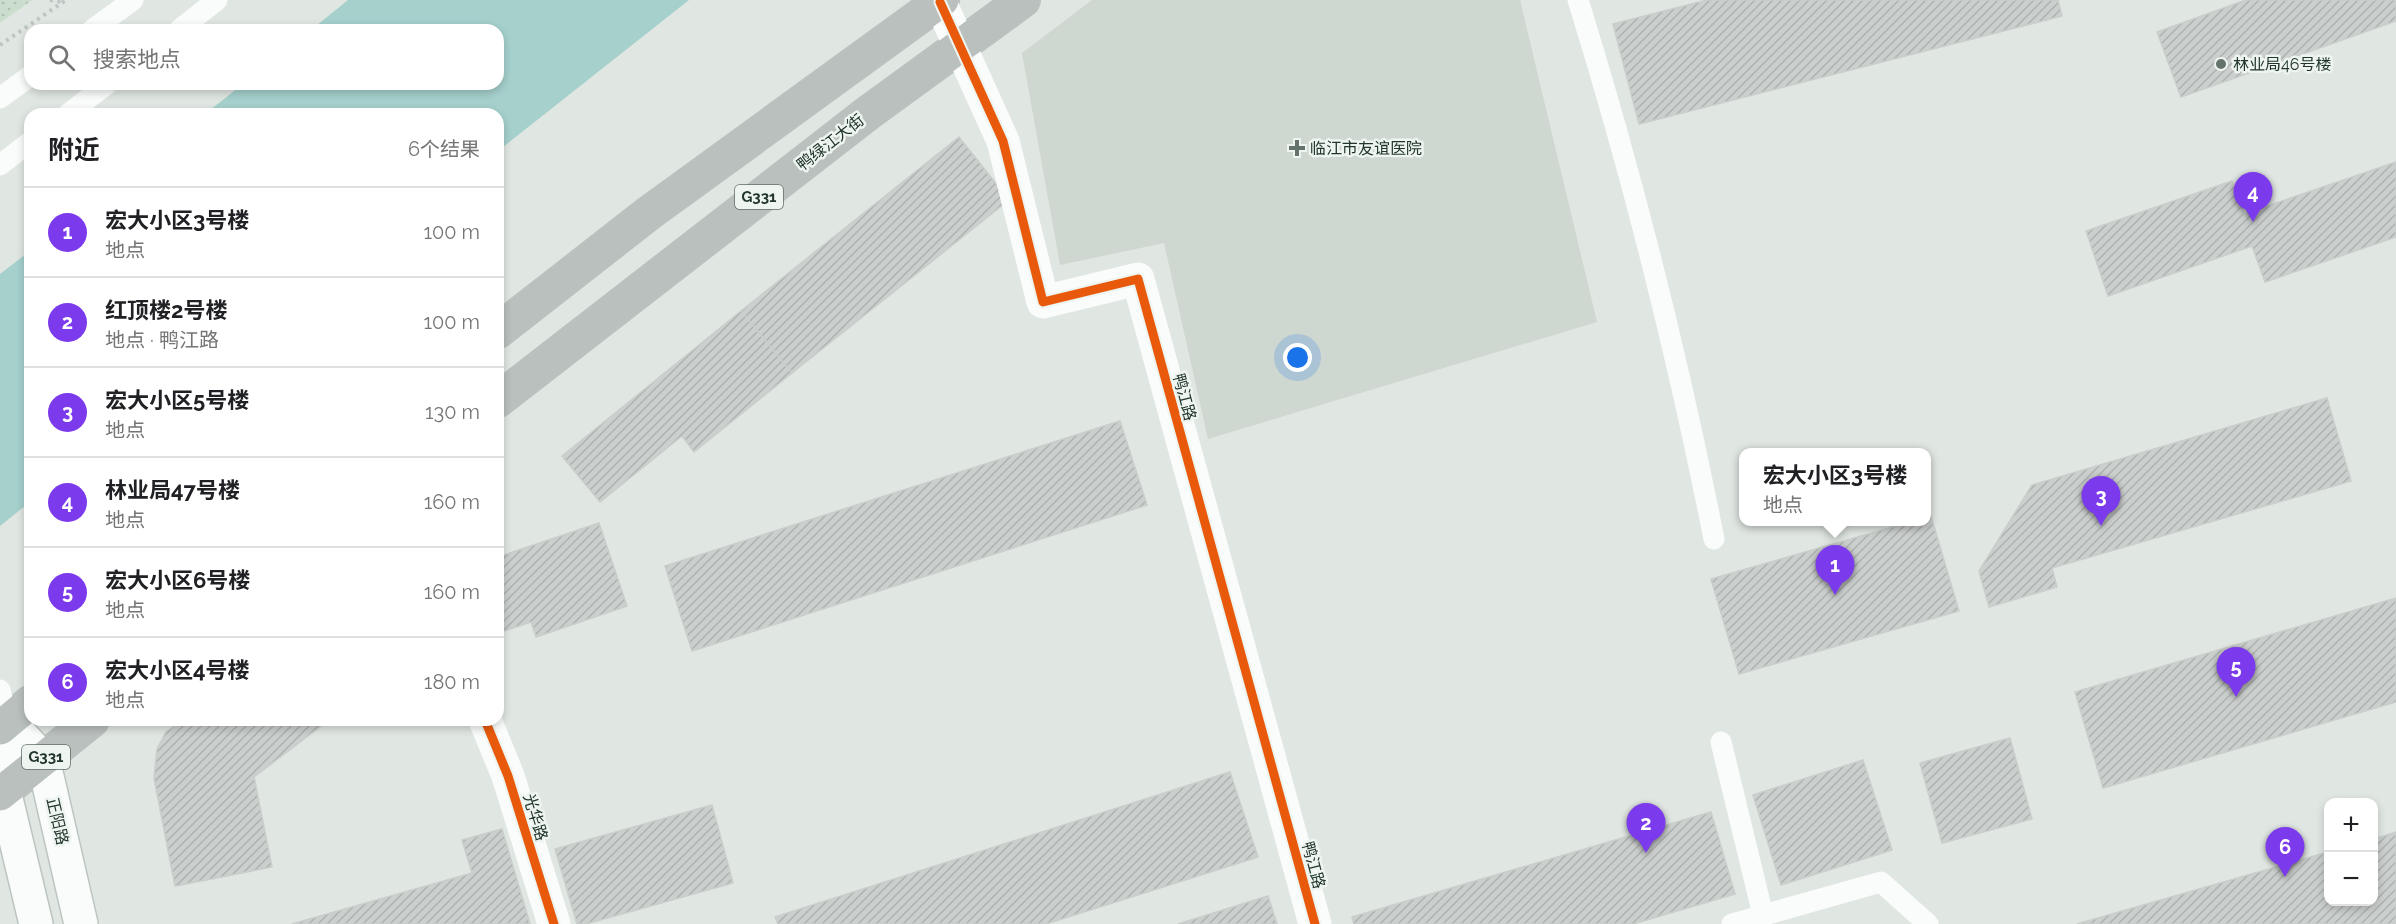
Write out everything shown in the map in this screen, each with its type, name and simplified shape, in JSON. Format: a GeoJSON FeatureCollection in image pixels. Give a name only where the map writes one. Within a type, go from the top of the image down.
{"type":"FeatureCollection","features":[{"type":"Feature","properties":{"kind":"highway","name":"鸭绿江大街"},"geometry":{"type":"LineString","coordinates":[[504,395],[868,113],[1023,0]]}},
{"type":"Feature","properties":{"kind":"highway"},"geometry":{"type":"LineString","coordinates":[[504,326],[649,213],[941,1]]}},
{"type":"Feature","properties":{"kind":"highway","name":"G331"},"geometry":{"type":"LineString","coordinates":[[2,792],[84,726]]}},
{"type":"Feature","properties":{"kind":"street","name":"鸭江路"},"geometry":{"type":"LineString","coordinates":[[941,1],[1004,141],[1043,302],[1138,279],[1315,924]]}},
{"type":"Feature","properties":{"kind":"street","name":"正阳路"},"geometry":{"type":"LineString","coordinates":[[10,710],[43,759],[81,924]]}},
{"type":"Feature","properties":{"kind":"street","name":"正阳路"},"geometry":{"type":"LineString","coordinates":[[10,710],[2,792],[36,924]]}},
{"type":"Feature","properties":{"kind":"street","name":"光华路"},"geometry":{"type":"LineString","coordinates":[[487,726],[508,776],[554,924]]}},
{"type":"Feature","properties":{"kind":"lane"},"geometry":{"type":"LineString","coordinates":[[100,24],[133,0]]}},
{"type":"Feature","properties":{"kind":"lane"},"geometry":{"type":"LineString","coordinates":[[186,24],[216,0]]}},
{"type":"Feature","properties":{"kind":"lane"},"geometry":{"type":"LineString","coordinates":[[1578,0],[1612,108],[1656,275],[1689,410],[1714,539]]}},
{"type":"Feature","properties":{"kind":"lane"},"geometry":{"type":"LineString","coordinates":[[0,98],[24,80]]}},
{"type":"Feature","properties":{"kind":"lane"},"geometry":{"type":"LineString","coordinates":[[76,108],[100,90]]}},
{"type":"Feature","properties":{"kind":"lane"},"geometry":{"type":"LineString","coordinates":[[0,165],[24,147]]}},
{"type":"Feature","properties":{"kind":"lane"},"geometry":{"type":"LineString","coordinates":[[1721,742],[1763,915]]}},
{"type":"Feature","properties":{"kind":"lane"},"geometry":{"type":"LineString","coordinates":[[1732,924],[1881,882],[1928,924]]}},
{"type":"Feature","properties":{"kind":"path"},"geometry":{"type":"LineString","coordinates":[[50,0],[64,1]]}},
{"type":"Feature","properties":{"kind":"path"},"geometry":{"type":"LineString","coordinates":[[31,24],[64,1]]}},
{"type":"Feature","properties":{"kind":"path"},"geometry":{"type":"LineString","coordinates":[[0,45],[24,28]]}},
{"type":"Feature","properties":{"kind":"shaded area","name":"临江市友谊医院"},"geometry":{"type":"Polygon","coordinates":[[[1092,0],[1520,0],[1597,322],[1208,439],[1164,243],[1060,265],[1022,53],[1092,0]]]}},
{"type":"Feature","properties":{"kind":"green space"},"geometry":{"type":"Polygon","coordinates":[[[0,0],[32,0],[0,23],[0,0]]]}},
{"type":"Feature","properties":{"kind":"water"},"geometry":{"type":"Polygon","coordinates":[[[348,0],[689,0],[504,146],[504,108],[213,108],[235,90],[504,90],[504,24],[318,24],[348,0]]]}},
{"type":"Feature","properties":{"kind":"water"},"geometry":{"type":"Polygon","coordinates":[[[24,256],[24,507],[0,526],[0,274],[24,256]]]}},
{"type":"Feature","properties":{"kind":"building"},"geometry":{"type":"Polygon","coordinates":[[[1707,0],[2058,0],[2062,16],[1639,124],[1613,24],[1707,0]]]}},
{"type":"Feature","properties":{"kind":"building","name":"林业局46号楼"},"geometry":{"type":"Polygon","coordinates":[[[2246,0],[2396,0],[2396,21],[2181,97],[2157,32],[2246,0]]]}},
{"type":"Feature","properties":{"kind":"building"},"geometry":{"type":"Polygon","coordinates":[[[959,137],[1009,200],[792,373],[741,311],[959,137]]]}},
{"type":"Feature","properties":{"kind":"building"},"geometry":{"type":"Polygon","coordinates":[[[2396,162],[2396,237],[2265,282],[2252,246],[2108,296],[2086,231],[2232,181],[2244,214],[2396,162]]]}},
{"type":"Feature","properties":{"kind":"building"},"geometry":{"type":"Polygon","coordinates":[[[741,311],[792,373],[694,452],[682,436],[600,502],[562,456],[741,311]]]}},
{"type":"Feature","properties":{"kind":"building"},"geometry":{"type":"Polygon","coordinates":[[[2327,398],[2351,481],[2052,568],[2057,587],[1989,607],[1979,571],[2032,485],[2327,398]]]}},
{"type":"Feature","properties":{"kind":"building"},"geometry":{"type":"Polygon","coordinates":[[[1120,421],[1147,505],[692,651],[665,566],[1120,421]]]}},
{"type":"Feature","properties":{"kind":"building"},"geometry":{"type":"Polygon","coordinates":[[[1931,516],[1959,611],[1739,674],[1711,579],[1896,526],[1931,526],[1931,516]]]}},
{"type":"Feature","properties":{"kind":"building"},"geometry":{"type":"Polygon","coordinates":[[[599,523],[627,606],[536,637],[531,622],[504,631],[504,555],[599,523]]]}},
{"type":"Feature","properties":{"kind":"building"},"geometry":{"type":"Polygon","coordinates":[[[2396,598],[2396,702],[2103,788],[2075,692],[2396,598]]]}},
{"type":"Feature","properties":{"kind":"building"},"geometry":{"type":"Polygon","coordinates":[[[174,726],[321,726],[254,777],[272,867],[175,886],[154,778],[157,749],[166,732],[174,726]]]}},
{"type":"Feature","properties":{"kind":"building"},"geometry":{"type":"Polygon","coordinates":[[[2010,738],[2032,819],[1942,843],[1920,763],[2010,738]]]}},
{"type":"Feature","properties":{"kind":"building"},"geometry":{"type":"Polygon","coordinates":[[[1863,760],[1892,850],[1781,885],[1753,795],[1863,760]]]}},
{"type":"Feature","properties":{"kind":"building"},"geometry":{"type":"Polygon","coordinates":[[[1230,772],[1258,857],[1046,924],[778,924],[775,917],[1230,772]]]}},
{"type":"Feature","properties":{"kind":"building"},"geometry":{"type":"Polygon","coordinates":[[[712,805],[733,883],[586,924],[577,924],[555,849],[712,805]]]}},
{"type":"Feature","properties":{"kind":"building"},"geometry":{"type":"Polygon","coordinates":[[[1711,812],[1735,894],[1633,924],[1354,924],[1352,917],[1711,812]]]}},
{"type":"Feature","properties":{"kind":"building"},"geometry":{"type":"Polygon","coordinates":[[[502,829],[530,924],[292,924],[472,873],[462,840],[502,829]]]}},
{"type":"Feature","properties":{"kind":"building"},"geometry":{"type":"Polygon","coordinates":[[[2396,832],[2396,924],[2077,924],[2324,853],[2324,906],[2378,906],[2378,838],[2396,832]]]}},
{"type":"Feature","properties":{"kind":"building"},"geometry":{"type":"Polygon","coordinates":[[[1268,896],[1277,924],[1178,924],[1268,896]]]}},
{"type":"Feature","properties":{"kind":"cycle path"},"geometry":{"type":"LineString","coordinates":[[940,2],[1003,141],[1043,302],[1138,279],[1315,924]]}},
{"type":"Feature","properties":{"kind":"cycle path"},"geometry":{"type":"LineString","coordinates":[[487,726],[508,776],[554,924]]}},
{"type":"Feature","properties":{"kind":"place","name":"林业局46号楼"},"geometry":{"type":"Point","coordinates":[2221,64]}},
{"type":"Feature","properties":{"kind":"place","name":"临江市友谊医院"},"geometry":{"type":"Point","coordinates":[1297,148]}},
{"type":"Feature","properties":{"kind":"place","name":"林业局47号楼"},"geometry":{"type":"Point","coordinates":[2253,222]}},
{"type":"Feature","properties":{"kind":"place","name":"宏大小区5号楼"},"geometry":{"type":"Point","coordinates":[2101,526]}},
{"type":"Feature","properties":{"kind":"place","name":"宏大小区3号楼"},"geometry":{"type":"Point","coordinates":[1835,595]}},
{"type":"Feature","properties":{"kind":"place","name":"宏大小区6号楼"},"geometry":{"type":"Point","coordinates":[2236,697]}},
{"type":"Feature","properties":{"kind":"place","name":"红顶楼2号楼"},"geometry":{"type":"Point","coordinates":[1646,853]}},
{"type":"Feature","properties":{"kind":"place","name":"宏大小区4号楼"},"geometry":{"type":"Point","coordinates":[2285,877]}}]}
